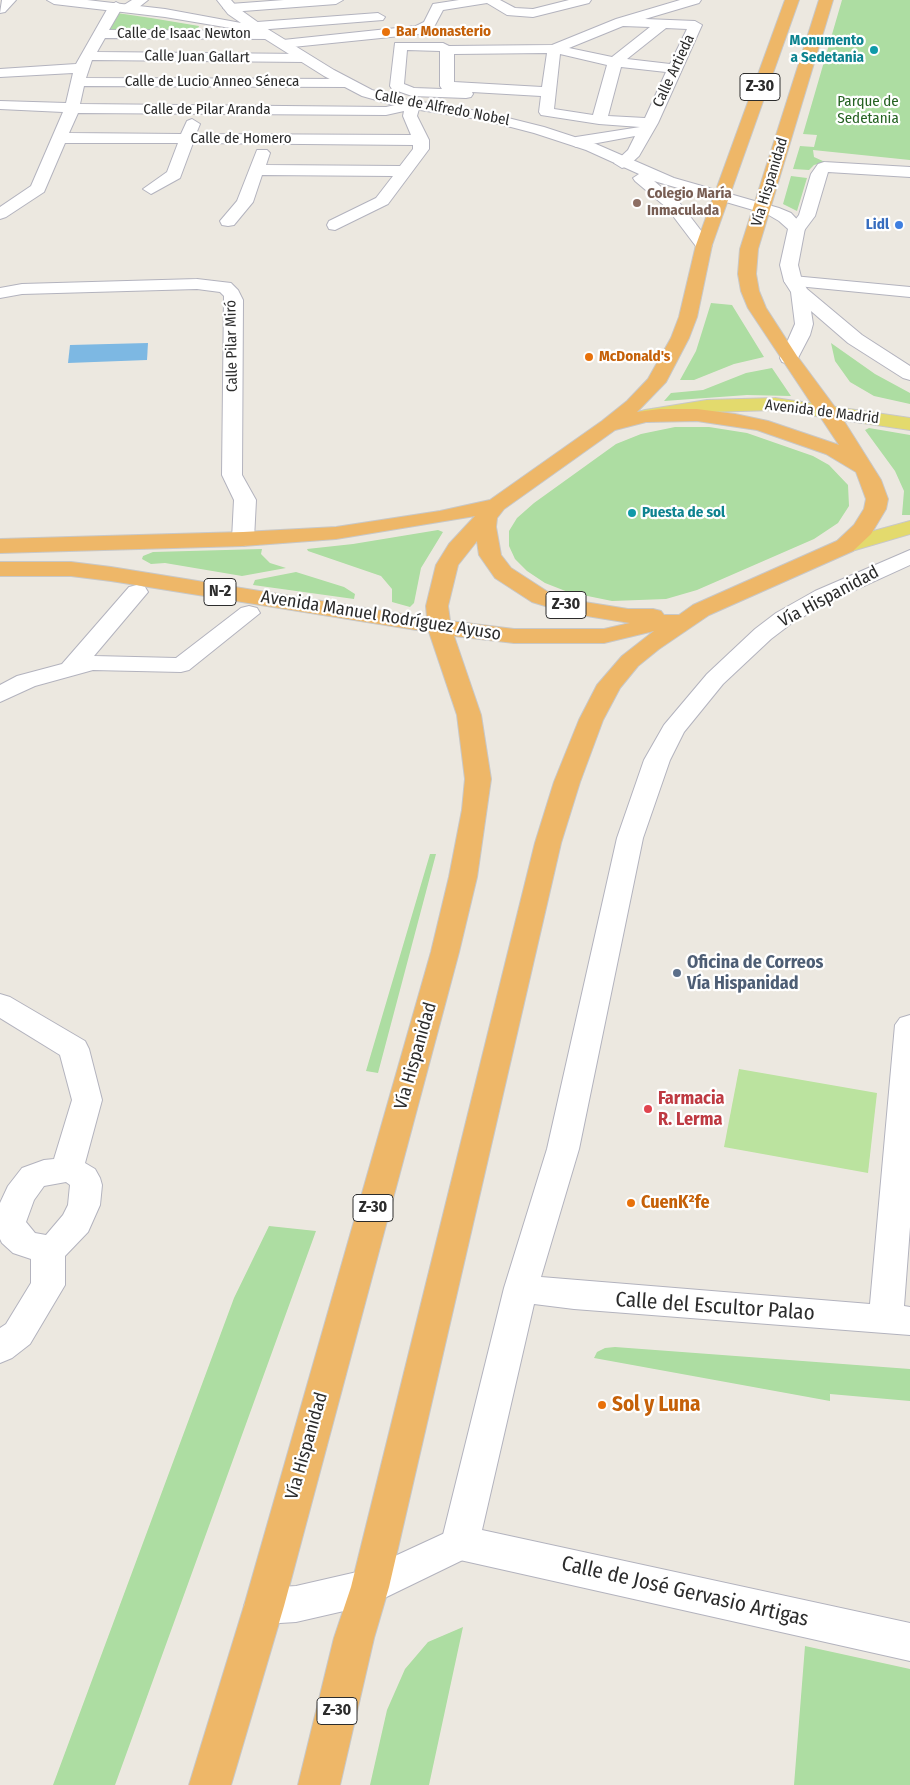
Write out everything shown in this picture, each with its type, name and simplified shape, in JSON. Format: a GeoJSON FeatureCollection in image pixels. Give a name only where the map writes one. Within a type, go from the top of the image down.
{"type":"FeatureCollection","features":[{"type":"Feature","properties":{"kind":"highway","name":"Vía Hispanidad"},"geometry":{"type":"LineString","coordinates":[[210,1785],[264,1606],[445,952],[465,867],[475,810],[478,779],[470,715],[439,627],[437,606],[447,565],[457,549],[492,509],[609,425],[634,405],[656,382],[680,338],[691,308],[704,245],[792,0]]}},
{"type":"Feature","properties":{"kind":"highway","name":"Vía Hispanidad"},"geometry":{"type":"LineString","coordinates":[[319,1785],[354,1638],[370,1587],[517,966],[548,843],[567,782],[591,720],[609,685],[630,661],[651,644],[700,610],[845,546],[863,529],[875,509],[875,488],[866,471],[757,308],[750,291],[747,274],[750,249],[826,0]]}},
{"type":"Feature","properties":{"kind":"highway","name":"Vía Hispanidad"},"geometry":{"type":"LineString","coordinates":[[609,425],[644,416],[697,415],[761,425],[834,450],[866,471]]}},
{"type":"Feature","properties":{"kind":"highway","name":"Vía Hispanidad"},"geometry":{"type":"LineString","coordinates":[[492,509],[485,527],[490,555],[503,573],[540,597],[568,606],[628,616],[663,615],[700,610]]}},
{"type":"Feature","properties":{"kind":"highway"},"geometry":{"type":"LineString","coordinates":[[0,546],[243,539],[372,528],[492,509]]}},
{"type":"Feature","properties":{"kind":"highway","name":"Avenida Manuel Rodríguez Ayuso"},"geometry":{"type":"LineString","coordinates":[[0,569],[71,569],[111,574],[439,627],[514,636],[604,636],[661,624],[700,610]]}},
{"type":"Feature","properties":{"kind":"main road","name":"Avenida de Madrid"},"geometry":{"type":"LineString","coordinates":[[644,416],[688,408],[733,404],[775,404],[827,410],[910,424]]}},
{"type":"Feature","properties":{"kind":"main road"},"geometry":{"type":"LineString","coordinates":[[845,546],[910,527]]}},
{"type":"Feature","properties":{"kind":"street"},"geometry":{"type":"LineString","coordinates":[[0,9],[9,0]]}},
{"type":"Feature","properties":{"kind":"street"},"geometry":{"type":"LineString","coordinates":[[54,0],[199,18],[262,31],[390,16]]}},
{"type":"Feature","properties":{"kind":"street"},"geometry":{"type":"LineString","coordinates":[[1,212],[38,189],[72,109],[80,75],[100,34],[122,7],[141,0]]}},
{"type":"Feature","properties":{"kind":"street"},"geometry":{"type":"LineString","coordinates":[[199,18],[220,17],[229,6],[336,0]]}},
{"type":"Feature","properties":{"kind":"street"},"geometry":{"type":"LineString","coordinates":[[418,13],[436,6],[485,0]]}},
{"type":"Feature","properties":{"kind":"street"},"geometry":{"type":"LineString","coordinates":[[490,0],[512,12],[533,13],[584,0]]}},
{"type":"Feature","properties":{"kind":"street"},"geometry":{"type":"LineString","coordinates":[[548,102],[441,92],[412,92],[397,86],[400,46],[504,54],[554,49],[621,22],[694,0]]}},
{"type":"Feature","properties":{"kind":"street","name":"Calle de Alfredo Nobel"},"geometry":{"type":"LineString","coordinates":[[229,6],[262,31],[345,83],[376,97],[413,106],[501,120],[576,142],[668,181],[720,198],[781,214],[797,228]]}},
{"type":"Feature","properties":{"kind":"street"},"geometry":{"type":"LineString","coordinates":[[283,44],[420,30],[429,24],[436,6]]}},
{"type":"Feature","properties":{"kind":"street","name":"Calle Artieda"},"geometry":{"type":"LineString","coordinates":[[621,22],[662,24],[698,21],[648,126],[631,156],[622,163]]}},
{"type":"Feature","properties":{"kind":"street"},"geometry":{"type":"LineString","coordinates":[[599,120],[615,62],[662,24]]}},
{"type":"Feature","properties":{"kind":"street","name":"Calle de Isaac Newton"},"geometry":{"type":"LineString","coordinates":[[100,34],[262,31]]}},
{"type":"Feature","properties":{"kind":"street"},"geometry":{"type":"LineString","coordinates":[[445,49],[447,86],[500,84],[599,120],[648,126]]}},
{"type":"Feature","properties":{"kind":"street"},"geometry":{"type":"LineString","coordinates":[[554,49],[615,62],[675,69]]}},
{"type":"Feature","properties":{"kind":"street"},"geometry":{"type":"LineString","coordinates":[[548,102],[554,49]]}},
{"type":"Feature","properties":{"kind":"street","name":"Calle Juan Gallart"},"geometry":{"type":"LineString","coordinates":[[90,56],[305,58]]}},
{"type":"Feature","properties":{"kind":"street","name":"Calle de Lucio Anneo Séneca"},"geometry":{"type":"LineString","coordinates":[[0,73],[345,83]]}},
{"type":"Feature","properties":{"kind":"street","name":"Calle de Pilar Aranda"},"geometry":{"type":"LineString","coordinates":[[0,106],[72,109],[273,111],[386,111],[413,106]]}},
{"type":"Feature","properties":{"kind":"street"},"geometry":{"type":"LineString","coordinates":[[335,225],[382,201],[421,149],[421,140],[410,116],[413,106]]}},
{"type":"Feature","properties":{"kind":"street"},"geometry":{"type":"LineString","coordinates":[[151,189],[174,175],[188,139],[196,110]]}},
{"type":"Feature","properties":{"kind":"street"},"geometry":{"type":"LineString","coordinates":[[228,221],[245,202],[257,170],[273,111]]}},
{"type":"Feature","properties":{"kind":"street","name":"Calle Artieda"},"geometry":{"type":"LineString","coordinates":[[576,142],[648,126]]}},
{"type":"Feature","properties":{"kind":"street","name":"Calle de Homero"},"geometry":{"type":"LineString","coordinates":[[61,138],[421,140]]}},
{"type":"Feature","properties":{"kind":"street","name":"Calle de Alfredo Nobel"},"geometry":{"type":"LineString","coordinates":[[622,163],[673,205],[704,245]]}},
{"type":"Feature","properties":{"kind":"street"},"geometry":{"type":"LineString","coordinates":[[789,358],[801,335],[804,324],[789,257],[797,228],[807,216],[820,170],[824,167],[910,172]]}},
{"type":"Feature","properties":{"kind":"street"},"geometry":{"type":"LineString","coordinates":[[257,170],[403,171]]}},
{"type":"Feature","properties":{"kind":"street","name":"Calle de Alfredo Nobel"},"geometry":{"type":"LineString","coordinates":[[668,181],[696,181],[729,174]]}},
{"type":"Feature","properties":{"kind":"street","name":"Calle Pilar Miró"},"geometry":{"type":"LineString","coordinates":[[0,293],[22,289],[197,284],[225,287],[232,294],[234,300],[232,475],[245,500],[243,539]]}},
{"type":"Feature","properties":{"kind":"street"},"geometry":{"type":"LineString","coordinates":[[796,287],[910,292]]}},
{"type":"Feature","properties":{"kind":"street"},"geometry":{"type":"LineString","coordinates":[[796,287],[855,339],[910,374]]}},
{"type":"Feature","properties":{"kind":"street","name":"Vía Hispanidad"},"geometry":{"type":"LineString","coordinates":[[460,1543],[521,1288],[564,1149],[630,838],[657,760],[673,730],[722,672],[744,650],[784,618],[823,596],[910,557]]}},
{"type":"Feature","properties":{"kind":"street"},"geometry":{"type":"LineString","coordinates":[[72,667],[137,592]]}},
{"type":"Feature","properties":{"kind":"street"},"geometry":{"type":"LineString","coordinates":[[0,695],[26,681],[72,667],[110,662],[181,665],[249,613]]}},
{"type":"Feature","properties":{"kind":"street"},"geometry":{"type":"LineString","coordinates":[[0,1004],[74,1049],[87,1100],[67,1170]]}},
{"type":"Feature","properties":{"kind":"street"},"geometry":{"type":"LineString","coordinates":[[898,1320],[910,1025]]}},
{"type":"Feature","properties":{"kind":"street"},"geometry":{"type":"LineString","coordinates":[[67,1170],[78,1173],[84,1178],[86,1194],[84,1206],[69,1234],[56,1246],[48,1249],[26,1244],[14,1234],[10,1222],[12,1210],[19,1194],[33,1177],[44,1172],[67,1170]]}},
{"type":"Feature","properties":{"kind":"street"},"geometry":{"type":"LineString","coordinates":[[0,1348],[18,1334],[48,1285],[48,1249]]}},
{"type":"Feature","properties":{"kind":"street","name":"Calle del Escultor Palao"},"geometry":{"type":"LineString","coordinates":[[521,1288],[574,1296],[898,1320]]}},
{"type":"Feature","properties":{"kind":"street"},"geometry":{"type":"LineString","coordinates":[[264,1606],[296,1604],[370,1587],[460,1543]]}},
{"type":"Feature","properties":{"kind":"street","name":"Calle de José Gervasio Artigas"},"geometry":{"type":"LineString","coordinates":[[460,1543],[910,1642]]}},
{"type":"Feature","properties":{"kind":"green space","name":"Parque de Sedetania"},"geometry":{"type":"Polygon","coordinates":[[[842,0],[910,0],[910,160],[813,150],[814,157],[825,162],[814,165],[809,170],[793,169],[800,146],[814,147],[817,135],[803,134],[842,0]]]}},
{"type":"Feature","properties":{"kind":"green space"},"geometry":{"type":"Polygon","coordinates":[[[117,13],[199,26],[197,32],[108,30],[117,13]]]}},
{"type":"Feature","properties":{"kind":"green space"},"geometry":{"type":"Polygon","coordinates":[[[791,176],[807,178],[797,211],[783,204],[791,176]]]}},
{"type":"Feature","properties":{"kind":"green space"},"geometry":{"type":"Polygon","coordinates":[[[711,303],[732,305],[764,357],[734,364],[694,380],[680,380],[696,351],[711,303]]]}},
{"type":"Feature","properties":{"kind":"green space"},"geometry":{"type":"Polygon","coordinates":[[[831,343],[875,374],[910,393],[910,404],[874,396],[850,382],[835,361],[831,343]]]}},
{"type":"Feature","properties":{"kind":"green space"},"geometry":{"type":"Polygon","coordinates":[[[772,368],[791,396],[747,395],[664,401],[671,393],[703,390],[746,373],[772,368]]]}},
{"type":"Feature","properties":{"kind":"green space"},"geometry":{"type":"Polygon","coordinates":[[[675,427],[709,427],[747,433],[813,456],[829,465],[848,485],[849,506],[838,523],[814,539],[697,590],[666,599],[612,601],[568,592],[545,583],[527,571],[515,559],[509,546],[509,531],[517,518],[534,503],[616,444],[641,434],[675,427]]]}},
{"type":"Feature","properties":{"kind":"green space"},"geometry":{"type":"Polygon","coordinates":[[[869,428],[910,435],[910,515],[902,515],[904,491],[895,471],[865,430],[869,428]]]}},
{"type":"Feature","properties":{"kind":"green space"},"geometry":{"type":"Polygon","coordinates":[[[438,530],[443,532],[421,568],[414,603],[410,607],[392,602],[392,589],[381,576],[308,551],[307,549],[353,544],[438,530]]]}},
{"type":"Feature","properties":{"kind":"green space"},"geometry":{"type":"Polygon","coordinates":[[[262,549],[261,554],[270,563],[286,568],[242,576],[165,563],[151,564],[142,559],[143,556],[153,552],[262,549]]]}},
{"type":"Feature","properties":{"kind":"green space"},"geometry":{"type":"Polygon","coordinates":[[[296,572],[344,587],[355,594],[354,599],[253,585],[255,580],[296,572]]]}},
{"type":"Feature","properties":{"kind":"green space"},"geometry":{"type":"Polygon","coordinates":[[[430,854],[436,854],[378,1073],[366,1071],[430,854]]]}},
{"type":"Feature","properties":{"kind":"green space"},"geometry":{"type":"Polygon","coordinates":[[[739,1069],[877,1093],[868,1173],[724,1147],[739,1069]]]}},
{"type":"Feature","properties":{"kind":"green space"},"geometry":{"type":"Polygon","coordinates":[[[269,1226],[316,1231],[115,1785],[53,1785],[234,1298],[269,1226]]]}},
{"type":"Feature","properties":{"kind":"green space"},"geometry":{"type":"Polygon","coordinates":[[[615,1347],[910,1369],[910,1401],[830,1394],[830,1401],[594,1358],[597,1352],[605,1348],[615,1347]]]}},
{"type":"Feature","properties":{"kind":"green space"},"geometry":{"type":"Polygon","coordinates":[[[463,1627],[429,1785],[370,1785],[387,1710],[405,1669],[428,1642],[463,1627]]]}},
{"type":"Feature","properties":{"kind":"green space"},"geometry":{"type":"Polygon","coordinates":[[[805,1646],[910,1669],[910,1785],[794,1785],[805,1646]]]}},
{"type":"Feature","properties":{"kind":"water"},"geometry":{"type":"Polygon","coordinates":[[[148,343],[147,360],[68,363],[70,345],[148,343]]]}},
{"type":"Feature","properties":{"kind":"place","name":"Bar Monasterio"},"geometry":{"type":"Point","coordinates":[386,32]}},
{"type":"Feature","properties":{"kind":"place","name":"Monumento a Sedetania"},"geometry":{"type":"Point","coordinates":[874,50]}},
{"type":"Feature","properties":{"kind":"place","name":"Colegio María Inmaculada"},"geometry":{"type":"Point","coordinates":[637,203]}},
{"type":"Feature","properties":{"kind":"place","name":"Lidl"},"geometry":{"type":"Point","coordinates":[899,225]}},
{"type":"Feature","properties":{"kind":"place","name":"McDonald's"},"geometry":{"type":"Point","coordinates":[589,357]}},
{"type":"Feature","properties":{"kind":"place","name":"Puesta de sol"},"geometry":{"type":"Point","coordinates":[632,513]}},
{"type":"Feature","properties":{"kind":"place","name":"Oficina de Correos Vía Hispanidad"},"geometry":{"type":"Point","coordinates":[677,973]}},
{"type":"Feature","properties":{"kind":"place","name":"Farmacia R. Lerma"},"geometry":{"type":"Point","coordinates":[648,1109]}},
{"type":"Feature","properties":{"kind":"place","name":"CuenK²fe"},"geometry":{"type":"Point","coordinates":[631,1203]}},
{"type":"Feature","properties":{"kind":"place","name":"Sol y Luna"},"geometry":{"type":"Point","coordinates":[602,1405]}}]}
